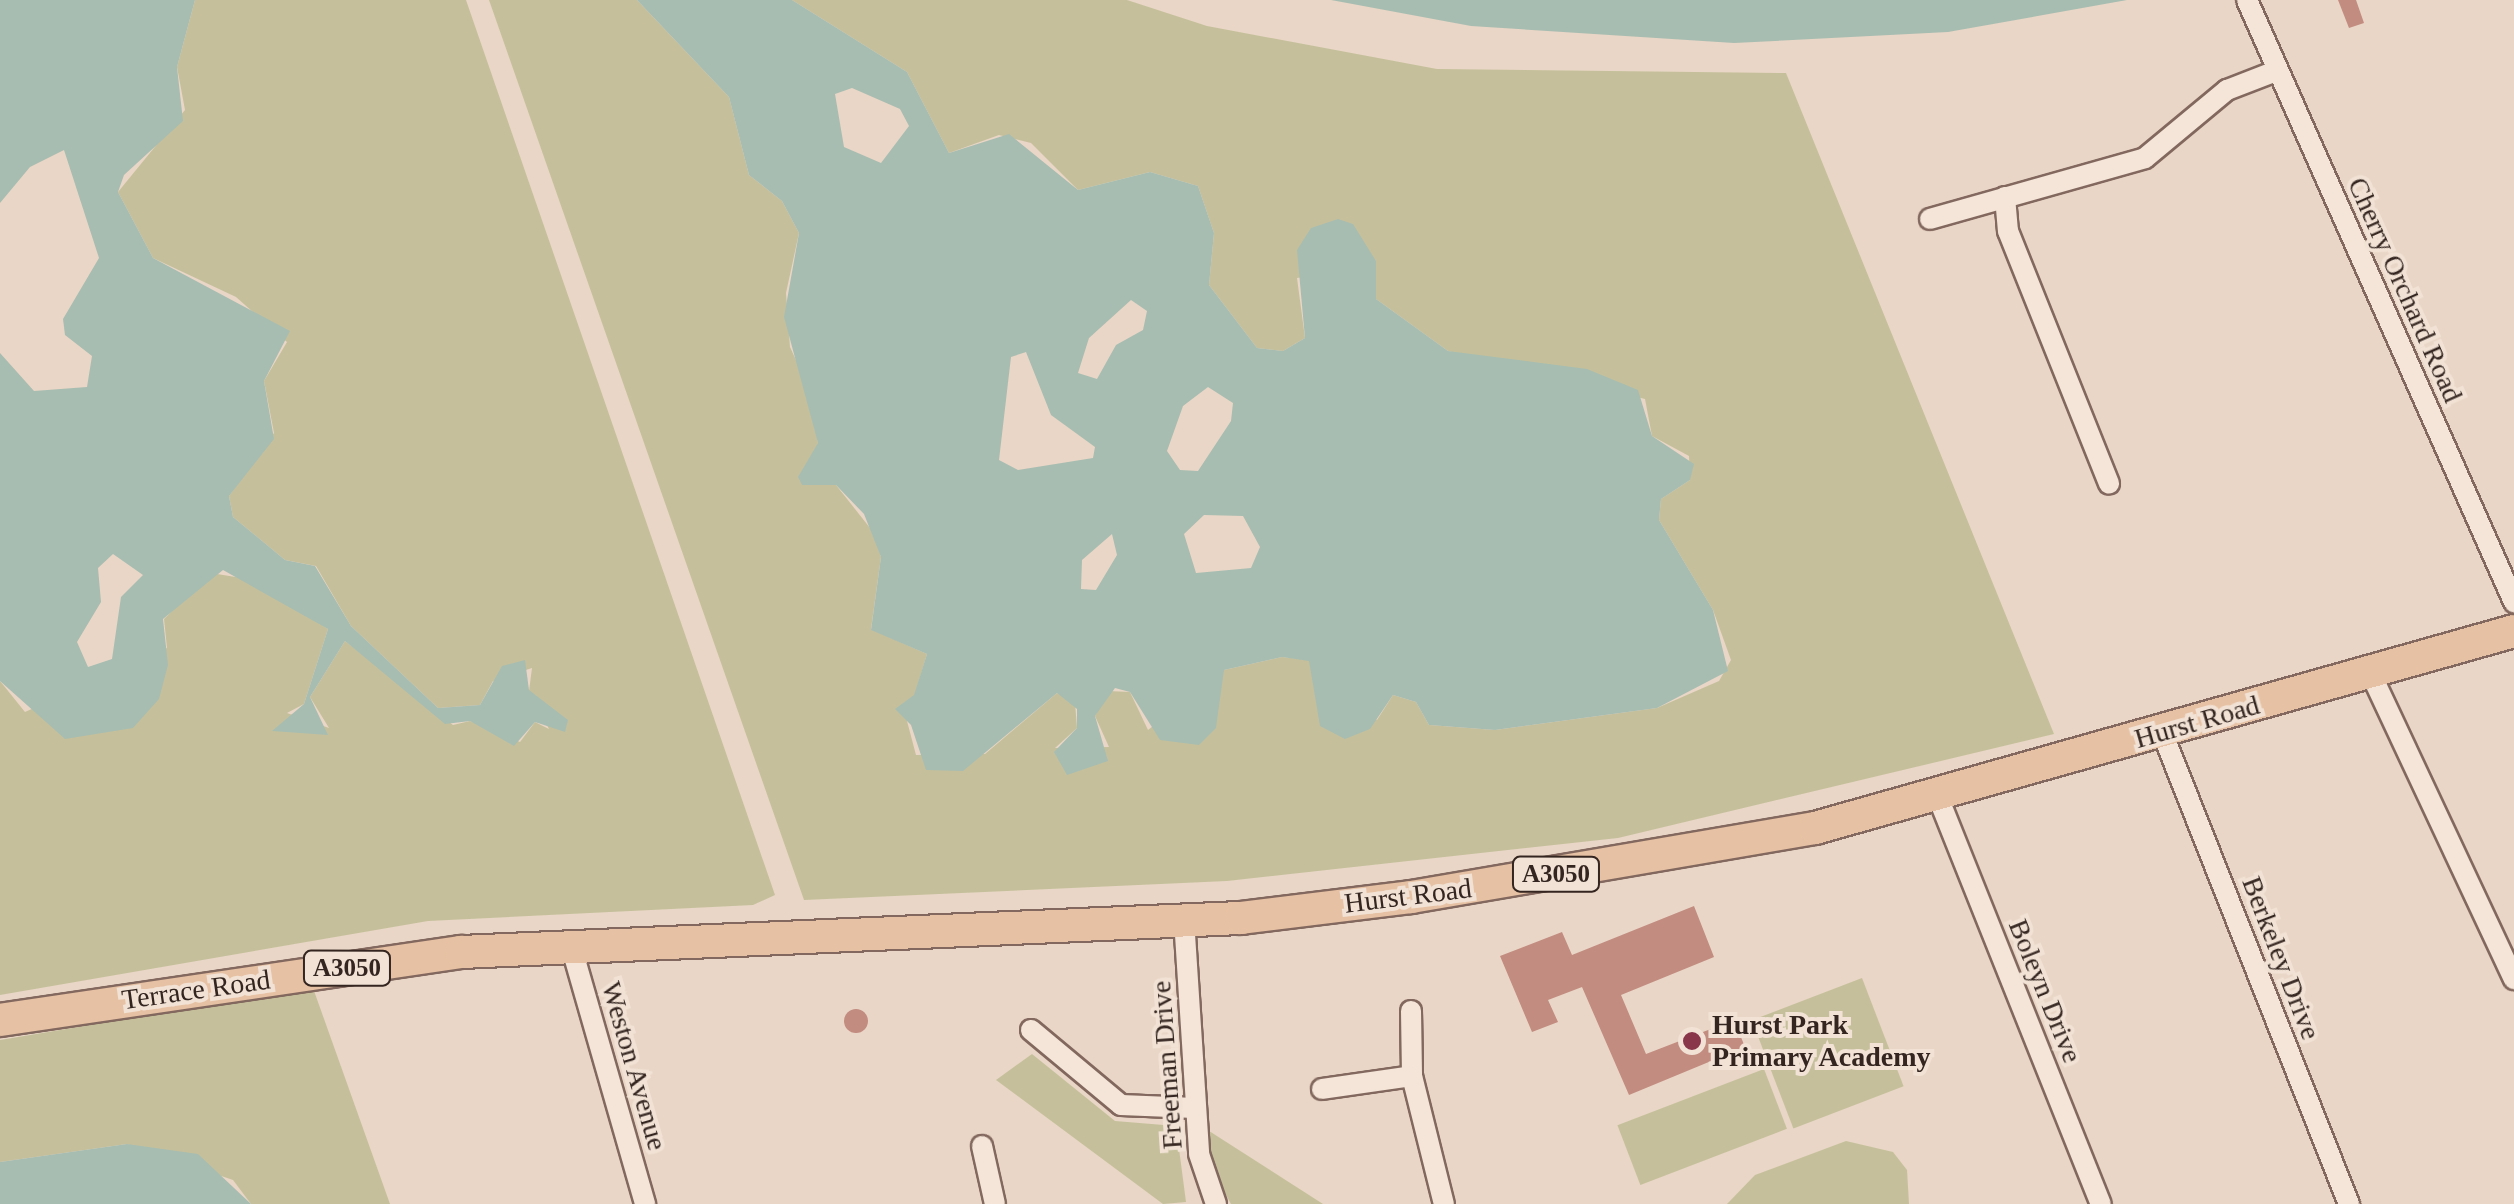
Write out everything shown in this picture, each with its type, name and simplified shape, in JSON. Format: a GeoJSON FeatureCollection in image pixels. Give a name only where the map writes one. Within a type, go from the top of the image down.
{"type":"FeatureCollection","features":[{"type":"Feature","properties":{"kind":"main road","name":"Hurst Road"},"geometry":{"type":"LineString","coordinates":[[570,942],[1184,920],[1661,858],[1938,798],[2514,631]]}},
{"type":"Feature","properties":{"kind":"main road","name":"Terrace Road"},"geometry":{"type":"LineString","coordinates":[[0,1020],[570,942]]}},
{"type":"Feature","properties":{"kind":"street","name":"Cherry Orchard Road"},"geometry":{"type":"LineString","coordinates":[[2247,0],[2514,602]]}},
{"type":"Feature","properties":{"kind":"street"},"geometry":{"type":"LineString","coordinates":[[1930,219],[2146,158],[2226,90],[2276,70]]}},
{"type":"Feature","properties":{"kind":"street"},"geometry":{"type":"LineString","coordinates":[[2005,197],[2008,231],[2109,484]]}},
{"type":"Feature","properties":{"kind":"street"},"geometry":{"type":"LineString","coordinates":[[2370,674],[2514,979]]}},
{"type":"Feature","properties":{"kind":"street","name":"Berkeley Drive"},"geometry":{"type":"LineString","coordinates":[[2162,732],[2349,1204]]}},
{"type":"Feature","properties":{"kind":"street","name":"Boleyn Drive"},"geometry":{"type":"LineString","coordinates":[[1938,798],[2101,1204]]}},
{"type":"Feature","properties":{"kind":"street","name":"Freeman Drive"},"geometry":{"type":"LineString","coordinates":[[1184,920],[1195,1108],[1216,1204]]}},
{"type":"Feature","properties":{"kind":"street","name":"Weston Avenue"},"geometry":{"type":"LineString","coordinates":[[570,942],[645,1204]]}},
{"type":"Feature","properties":{"kind":"street"},"geometry":{"type":"LineString","coordinates":[[1411,1011],[1412,1076],[1444,1204]]}},
{"type":"Feature","properties":{"kind":"street"},"geometry":{"type":"LineString","coordinates":[[1031,1030],[1120,1105],[1195,1108]]}},
{"type":"Feature","properties":{"kind":"street"},"geometry":{"type":"LineString","coordinates":[[1322,1089],[1412,1076]]}},
{"type":"Feature","properties":{"kind":"street"},"geometry":{"type":"LineString","coordinates":[[982,1146],[995,1204]]}},
{"type":"Feature","properties":{"kind":"shaded area"},"geometry":{"type":"Polygon","coordinates":[[[0,0],[195,0],[177,67],[183,121],[124,175],[118,192],[153,258],[290,331],[264,381],[274,439],[229,496],[233,517],[285,560],[315,566],[351,626],[438,708],[480,705],[502,666],[525,660],[529,690],[568,720],[565,732],[535,722],[514,746],[470,721],[445,724],[345,641],[310,697],[328,735],[272,731],[304,704],[328,629],[223,570],[163,619],[168,665],[159,699],[133,728],[65,739],[0,681],[0,353],[34,391],[87,387],[92,356],[65,335],[63,319],[99,258],[64,150],[30,167],[0,203],[0,0]],[[113,554],[98,568],[101,602],[77,642],[88,667],[112,659],[121,597],[143,575],[113,554]]]}},
{"type":"Feature","properties":{"kind":"shaded area"},"geometry":{"type":"Polygon","coordinates":[[[195,0],[466,0],[775,895],[753,905],[428,921],[0,995],[0,681],[25,712],[167,648],[164,619],[211,573],[254,580],[328,629],[304,704],[287,713],[329,728],[310,697],[345,641],[453,725],[470,721],[520,742],[535,722],[549,729],[529,691],[532,668],[493,681],[480,705],[438,708],[351,626],[316,566],[285,560],[233,517],[229,496],[274,433],[264,381],[287,342],[236,297],[153,258],[118,192],[185,110],[177,67],[195,0]]]}},
{"type":"Feature","properties":{"kind":"shaded area"},"geometry":{"type":"Polygon","coordinates":[[[489,0],[637,0],[729,97],[749,175],[782,201],[799,233],[786,293],[790,347],[811,393],[818,443],[809,485],[836,485],[874,533],[881,557],[871,629],[927,654],[907,721],[916,755],[985,754],[1057,693],[1075,702],[1077,728],[1055,748],[1109,747],[1095,716],[1108,691],[1130,692],[1148,730],[1224,670],[1282,657],[1309,660],[1377,720],[1393,695],[1416,702],[1429,725],[1495,730],[1657,708],[1719,681],[1731,660],[1713,610],[1659,520],[1661,499],[1690,480],[1689,456],[1652,436],[1645,399],[1448,351],[1376,299],[1376,266],[1297,278],[1305,338],[1283,351],[1257,348],[1209,285],[1214,233],[1198,186],[1150,172],[1078,190],[1031,143],[999,135],[949,153],[907,72],[792,0],[1127,0],[1207,26],[1437,69],[1786,73],[2054,734],[1618,838],[1227,881],[804,900],[489,0]]]}},
{"type":"Feature","properties":{"kind":"shaded area"},"geometry":{"type":"Polygon","coordinates":[[[637,0],[792,0],[907,72],[949,153],[1009,134],[1078,190],[1150,172],[1198,186],[1214,233],[1209,285],[1257,348],[1283,351],[1305,338],[1297,250],[1311,228],[1338,219],[1353,224],[1376,261],[1376,299],[1448,351],[1587,369],[1638,390],[1652,436],[1694,464],[1690,480],[1661,499],[1659,520],[1713,610],[1728,671],[1657,708],[1495,730],[1429,725],[1416,702],[1393,695],[1370,729],[1345,739],[1320,726],[1309,661],[1282,657],[1224,670],[1216,728],[1199,745],[1160,740],[1130,692],[1115,688],[1095,716],[1108,761],[1067,775],[1054,752],[1077,728],[1077,709],[1057,693],[963,771],[926,770],[911,725],[895,709],[914,695],[927,654],[871,630],[881,557],[864,514],[836,485],[802,485],[798,477],[818,443],[784,317],[799,233],[782,201],[749,175],[729,97],[637,0]],[[852,88],[835,94],[844,147],[881,163],[909,126],[900,109],[852,88]],[[1131,300],[1089,338],[1078,373],[1097,379],[1116,345],[1143,330],[1147,311],[1131,300]],[[1026,352],[1011,357],[999,460],[1018,470],[1093,458],[1095,447],[1051,415],[1026,352]],[[1208,387],[1183,406],[1167,451],[1180,470],[1198,471],[1231,421],[1233,403],[1208,387]],[[1204,515],[1184,534],[1196,573],[1251,568],[1260,547],[1243,516],[1204,515]],[[1112,534],[1082,560],[1081,589],[1096,590],[1117,555],[1112,534]]]}},
{"type":"Feature","properties":{"kind":"shaded area"},"geometry":{"type":"Polygon","coordinates":[[[1331,0],[2127,0],[1948,32],[1734,43],[1471,26],[1331,0]]]}},
{"type":"Feature","properties":{"kind":"shaded area"},"geometry":{"type":"Polygon","coordinates":[[[1862,978],[1904,1086],[1793,1129],[1752,1020],[1862,978]]]}},
{"type":"Feature","properties":{"kind":"shaded area"},"geometry":{"type":"Polygon","coordinates":[[[313,988],[390,1204],[251,1204],[233,1180],[127,1144],[0,1162],[0,1040],[313,988]]]}},
{"type":"Feature","properties":{"kind":"shaded area"},"geometry":{"type":"Polygon","coordinates":[[[1032,1054],[1115,1121],[1176,1126],[1186,1202],[1163,1204],[996,1080],[1032,1054]]]}},
{"type":"Feature","properties":{"kind":"shaded area"},"geometry":{"type":"Polygon","coordinates":[[[1764,1069],[1787,1129],[1640,1185],[1617,1125],[1764,1069]]]}},
{"type":"Feature","properties":{"kind":"shaded area"},"geometry":{"type":"Polygon","coordinates":[[[1206,1129],[1323,1204],[1231,1204],[1208,1162],[1206,1129]]]}},
{"type":"Feature","properties":{"kind":"shaded area"},"geometry":{"type":"Polygon","coordinates":[[[1846,1141],[1893,1152],[1907,1170],[1909,1204],[1727,1204],[1755,1175],[1846,1141]]]}},
{"type":"Feature","properties":{"kind":"shaded area"},"geometry":{"type":"Polygon","coordinates":[[[127,1144],[198,1154],[251,1204],[0,1204],[0,1162],[127,1144]]]}},
{"type":"Feature","properties":{"kind":"building"},"geometry":{"type":"Polygon","coordinates":[[[2338,0],[2356,0],[2364,23],[2349,28],[2338,0]]]}},
{"type":"Feature","properties":{"kind":"building"},"geometry":{"type":"Polygon","coordinates":[[[1694,906],[1714,957],[1621,995],[1646,1054],[1734,1020],[1745,1047],[1629,1095],[1582,987],[1548,1000],[1558,1022],[1532,1032],[1500,956],[1562,932],[1572,955],[1694,906]]]}},
{"type":"Feature","properties":{"kind":"building"},"geometry":{"type":"Polygon","coordinates":[[[856,1009],[865,1012],[865,1030],[856,1033],[847,1030],[844,1021],[847,1012],[856,1009]]]}},
{"type":"Feature","properties":{"kind":"place","name":"Hurst Park Primary Academy"},"geometry":{"type":"Point","coordinates":[1692,1041]}}]}
